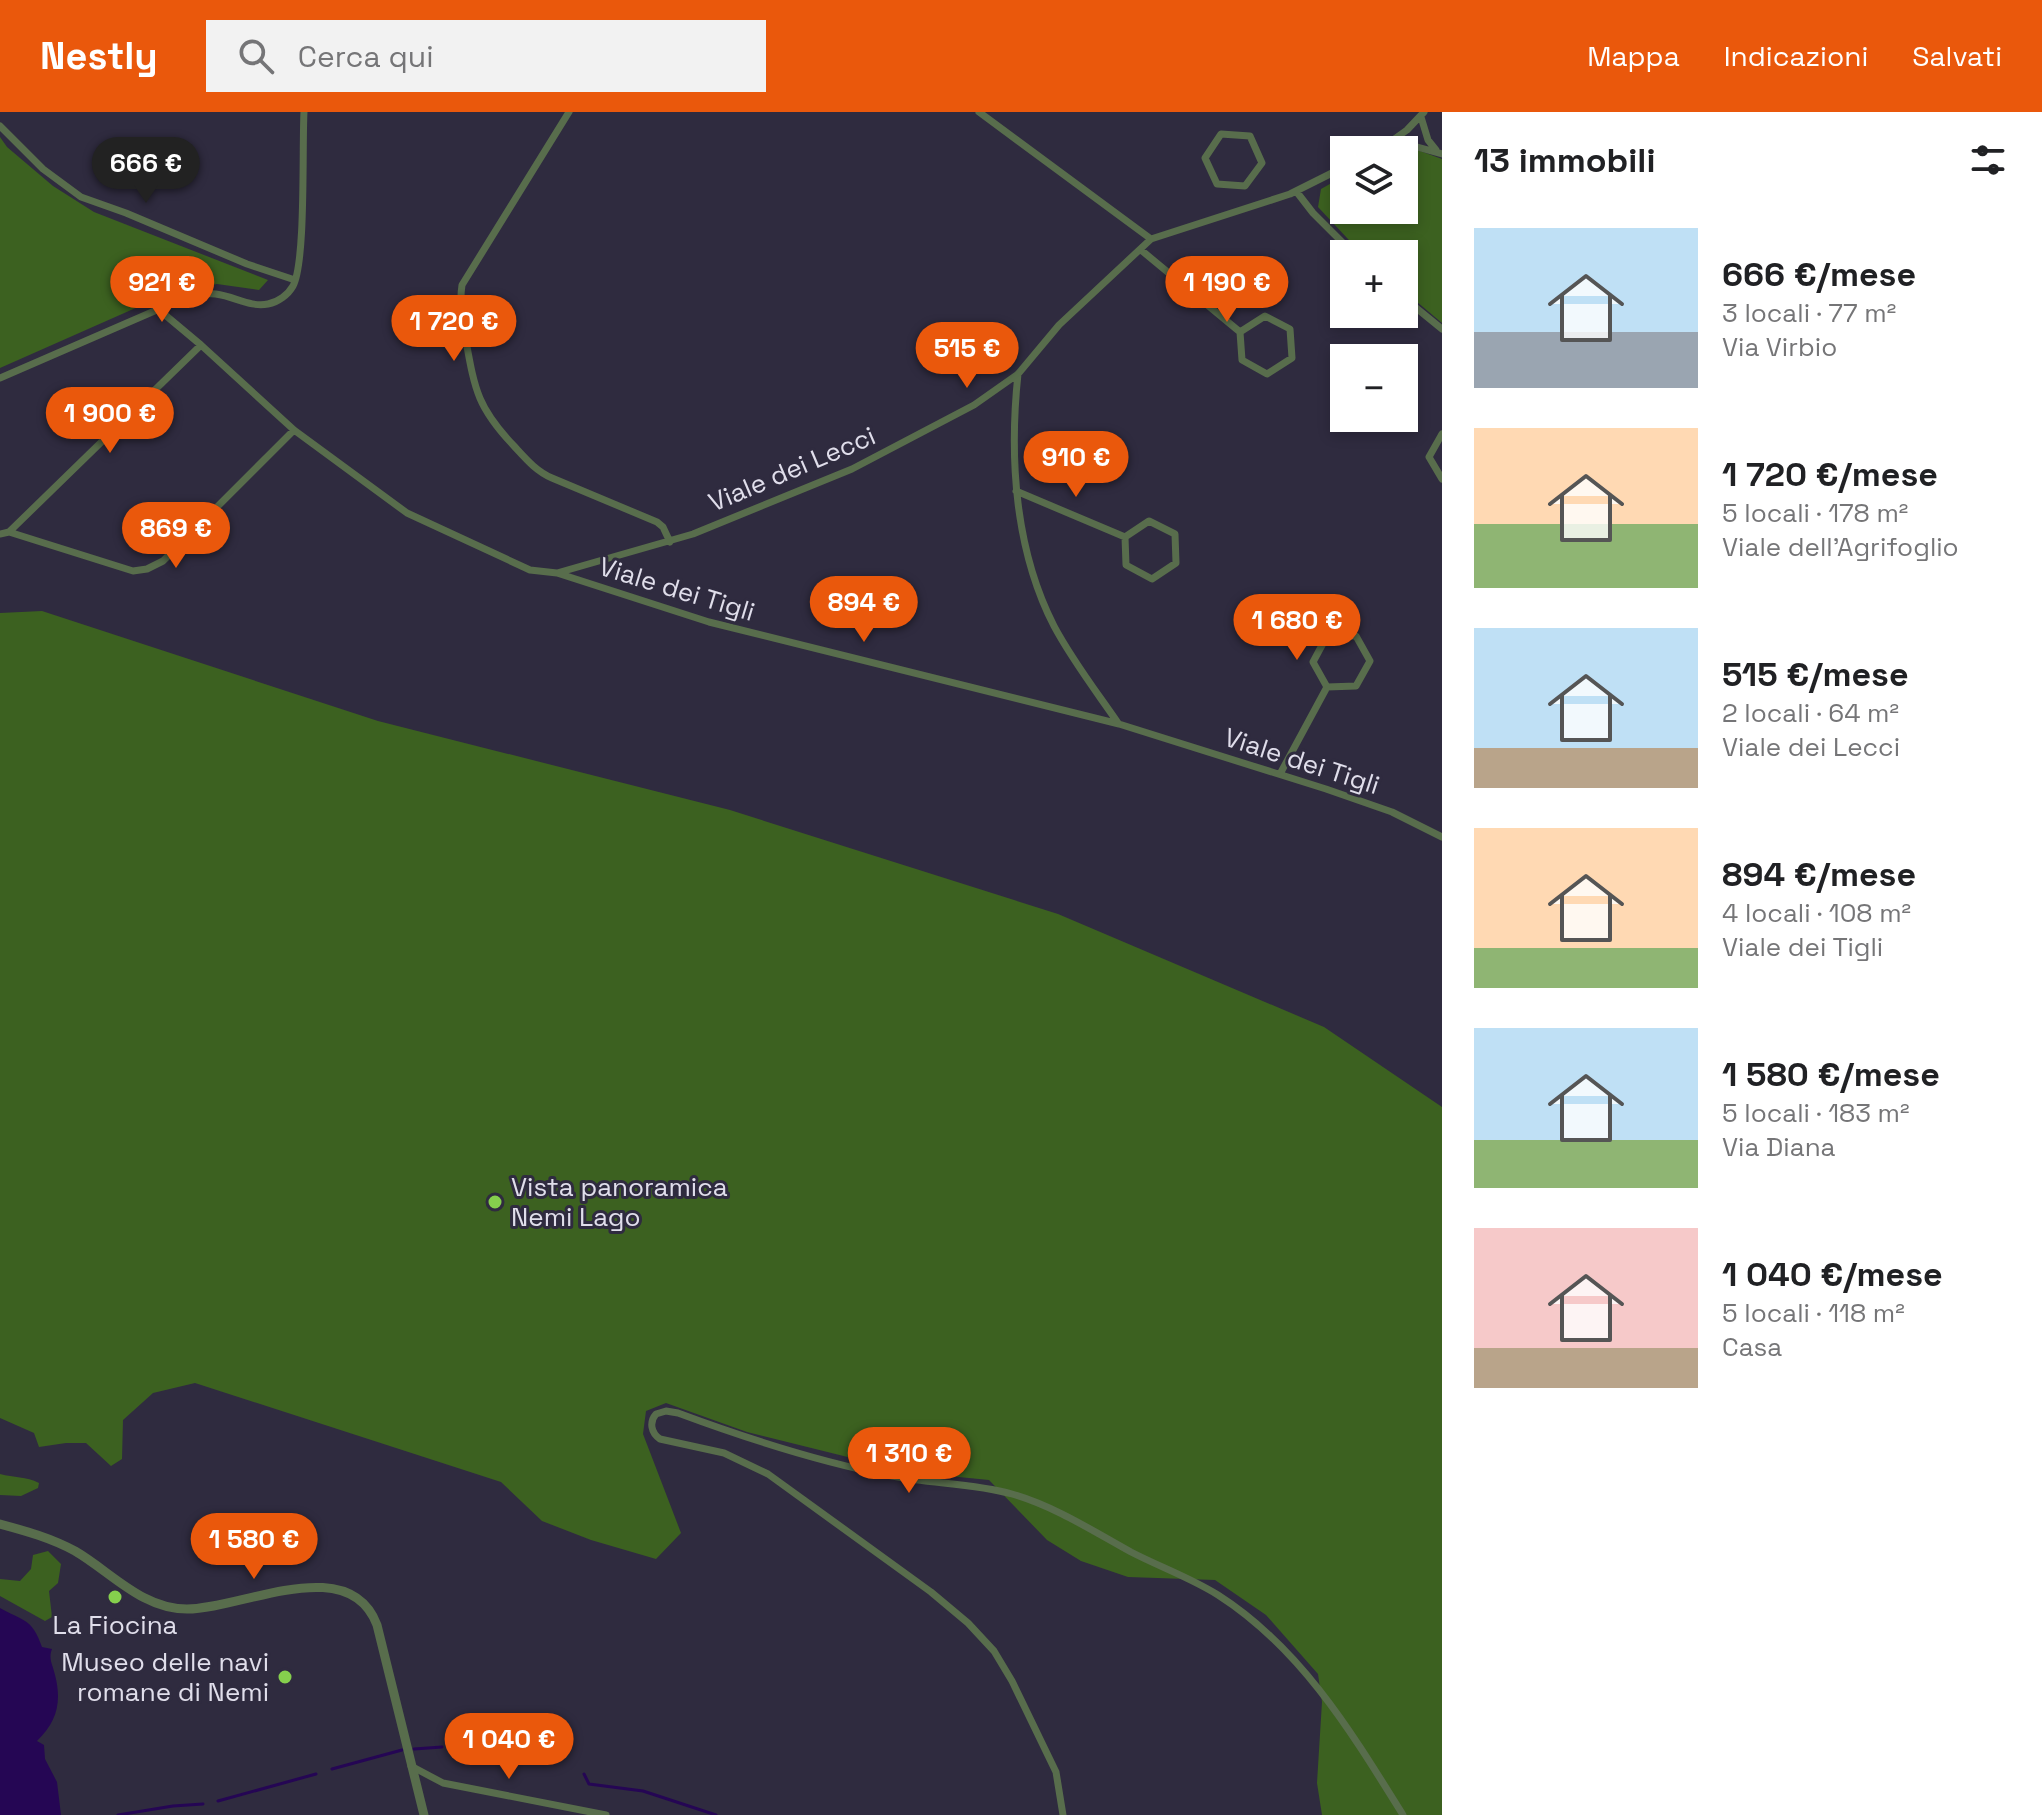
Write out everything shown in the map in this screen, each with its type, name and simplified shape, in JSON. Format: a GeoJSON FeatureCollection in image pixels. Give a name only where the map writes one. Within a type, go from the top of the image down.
{"type":"FeatureCollection","features":[{"type":"Feature","properties":{"kind":"street"},"geometry":{"type":"LineString","coordinates":[[0,378],[183,297],[205,292],[224,294],[254,304],[271,303],[287,294],[295,280],[299,249],[304,112]]}},
{"type":"Feature","properties":{"kind":"street"},"geometry":{"type":"LineString","coordinates":[[569,112],[462,285],[462,318],[474,387],[491,422],[536,469],[657,522],[670,542]]}},
{"type":"Feature","properties":{"kind":"street"},"geometry":{"type":"LineString","coordinates":[[984,114],[1151,239]]}},
{"type":"Feature","properties":{"kind":"street"},"geometry":{"type":"LineString","coordinates":[[1399,136],[1422,114]]}},
{"type":"Feature","properties":{"kind":"street"},"geometry":{"type":"LineString","coordinates":[[1422,114],[1429,142],[1440,153]]}},
{"type":"Feature","properties":{"kind":"street"},"geometry":{"type":"LineString","coordinates":[[0,126],[43,169],[81,197],[247,264],[295,280]]}},
{"type":"Feature","properties":{"kind":"street"},"geometry":{"type":"LineString","coordinates":[[1245,186],[1217,184],[1205,158],[1221,134],[1250,136],[1262,163],[1245,186],[1249,206]]}},
{"type":"Feature","properties":{"kind":"street"},"geometry":{"type":"LineString","coordinates":[[1418,147],[1440,153]]}},
{"type":"Feature","properties":{"kind":"street","name":"Viale dei Lecci"},"geometry":{"type":"LineString","coordinates":[[557,573],[670,542],[840,475],[974,405],[1018,374],[1059,325],[1151,239],[1296,191],[1330,174]]}},
{"type":"Feature","properties":{"kind":"street"},"geometry":{"type":"LineString","coordinates":[[1296,191],[1340,240]]}},
{"type":"Feature","properties":{"kind":"street"},"geometry":{"type":"LineString","coordinates":[[1141,250],[1240,332],[1242,360],[1267,374],[1292,358],[1290,329],[1265,316],[1240,332]]}},
{"type":"Feature","properties":{"kind":"street","name":"Viale dei Tigli"},"geometry":{"type":"LineString","coordinates":[[158,309],[294,430],[407,513],[530,570],[557,573],[709,622],[1119,724],[1392,812],[1442,837]]}},
{"type":"Feature","properties":{"kind":"street"},"geometry":{"type":"LineString","coordinates":[[1418,309],[1442,329]]}},
{"type":"Feature","properties":{"kind":"street"},"geometry":{"type":"LineString","coordinates":[[9,532],[201,345]]}},
{"type":"Feature","properties":{"kind":"street"},"geometry":{"type":"LineString","coordinates":[[1018,374],[1016,491],[1027,547],[1049,614],[1066,647],[1119,724]]}},
{"type":"Feature","properties":{"kind":"street"},"geometry":{"type":"LineString","coordinates":[[0,534],[9,532],[129,570],[147,569],[163,561],[294,430]]}},
{"type":"Feature","properties":{"kind":"street"},"geometry":{"type":"LineString","coordinates":[[1442,434],[1429,457],[1442,479]]}},
{"type":"Feature","properties":{"kind":"street"},"geometry":{"type":"LineString","coordinates":[[1016,491],[1125,537]]}},
{"type":"Feature","properties":{"kind":"street"},"geometry":{"type":"LineString","coordinates":[[1149,521],[1175,534],[1176,563],[1152,579],[1126,565],[1125,537],[1149,521]]}},
{"type":"Feature","properties":{"kind":"street"},"geometry":{"type":"LineString","coordinates":[[1327,636],[1356,636],[1370,661],[1356,686],[1327,687],[1313,662],[1327,636]]}},
{"type":"Feature","properties":{"kind":"street"},"geometry":{"type":"LineString","coordinates":[[1280,774],[1327,687]]}},
{"type":"Feature","properties":{"kind":"street"},"geometry":{"type":"LineString","coordinates":[[1063,1815],[1056,1772],[1009,1676],[991,1647],[968,1623],[939,1598],[762,1471],[724,1453],[660,1439],[652,1426],[656,1414],[666,1411],[678,1413],[762,1442],[864,1470],[1016,1495],[1059,1513],[1210,1590],[1269,1634],[1318,1688],[1358,1741],[1403,1815]]}},
{"type":"Feature","properties":{"kind":"street"},"geometry":{"type":"LineString","coordinates":[[0,1524],[63,1545],[142,1597],[172,1608],[208,1607],[291,1590],[326,1589],[352,1594],[365,1603],[374,1618],[424,1815]]}},
{"type":"Feature","properties":{"kind":"street"},"geometry":{"type":"LineString","coordinates":[[411,1766],[443,1783],[606,1815]]}},
{"type":"Feature","properties":{"kind":"green space"},"geometry":{"type":"Polygon","coordinates":[[[0,137],[7,147],[53,186],[94,212],[268,280],[259,290],[217,284],[165,295],[0,368],[0,137]]]}},
{"type":"Feature","properties":{"kind":"green space"},"geometry":{"type":"Polygon","coordinates":[[[1418,151],[1442,159],[1442,323],[1418,303],[1418,240],[1349,240],[1334,224],[1418,224],[1418,151]]]}},
{"type":"Feature","properties":{"kind":"green space"},"geometry":{"type":"Polygon","coordinates":[[[1330,184],[1330,220],[1318,207],[1321,189],[1330,184]]]}},
{"type":"Feature","properties":{"kind":"green space"},"geometry":{"type":"Polygon","coordinates":[[[42,611],[378,721],[730,810],[1058,914],[1324,1027],[1442,1107],[1442,1815],[1322,1815],[1317,1783],[1322,1702],[1318,1674],[1266,1615],[1215,1580],[1128,1577],[1081,1561],[1047,1540],[989,1480],[908,1472],[747,1432],[666,1403],[646,1411],[643,1434],[681,1533],[656,1559],[591,1540],[542,1521],[501,1482],[195,1383],[153,1393],[123,1420],[122,1459],[111,1466],[86,1443],[39,1447],[34,1433],[0,1418],[0,613],[42,611]]]}},
{"type":"Feature","properties":{"kind":"green space"},"geometry":{"type":"Polygon","coordinates":[[[0,1474],[34,1481],[39,1483],[38,1488],[21,1496],[0,1495],[0,1474]]]}},
{"type":"Feature","properties":{"kind":"green space"},"geometry":{"type":"Polygon","coordinates":[[[48,1551],[61,1564],[58,1583],[49,1591],[52,1617],[45,1621],[0,1596],[0,1579],[20,1581],[31,1569],[33,1555],[48,1551]]]}},
{"type":"Feature","properties":{"kind":"shaded area"},"geometry":{"type":"Polygon","coordinates":[[[0,1608],[30,1625],[42,1647],[52,1649],[58,1703],[53,1719],[37,1741],[44,1745],[45,1759],[57,1782],[61,1815],[0,1815],[0,1608]]]}},
{"type":"Feature","properties":{"kind":"waterway"},"geometry":{"type":"LineString","coordinates":[[414,1749],[442,1747]]}},
{"type":"Feature","properties":{"kind":"waterway"},"geometry":{"type":"LineString","coordinates":[[332,1769],[402,1750]]}},
{"type":"Feature","properties":{"kind":"waterway"},"geometry":{"type":"LineString","coordinates":[[218,1801],[316,1774]]}},
{"type":"Feature","properties":{"kind":"waterway"},"geometry":{"type":"LineString","coordinates":[[584,1774],[589,1784],[643,1791],[716,1815]]}},
{"type":"Feature","properties":{"kind":"waterway"},"geometry":{"type":"LineString","coordinates":[[118,1815],[203,1804]]}},
{"type":"Feature","properties":{"kind":"place","name":"Vista panoramica Nemi Lago"},"geometry":{"type":"Point","coordinates":[495,1202]}},
{"type":"Feature","properties":{"kind":"place","name":"La Fiocina"},"geometry":{"type":"Point","coordinates":[115,1597]}},
{"type":"Feature","properties":{"kind":"place","name":"Museo delle navi romane di Nemi"},"geometry":{"type":"Point","coordinates":[285,1677]}}]}
